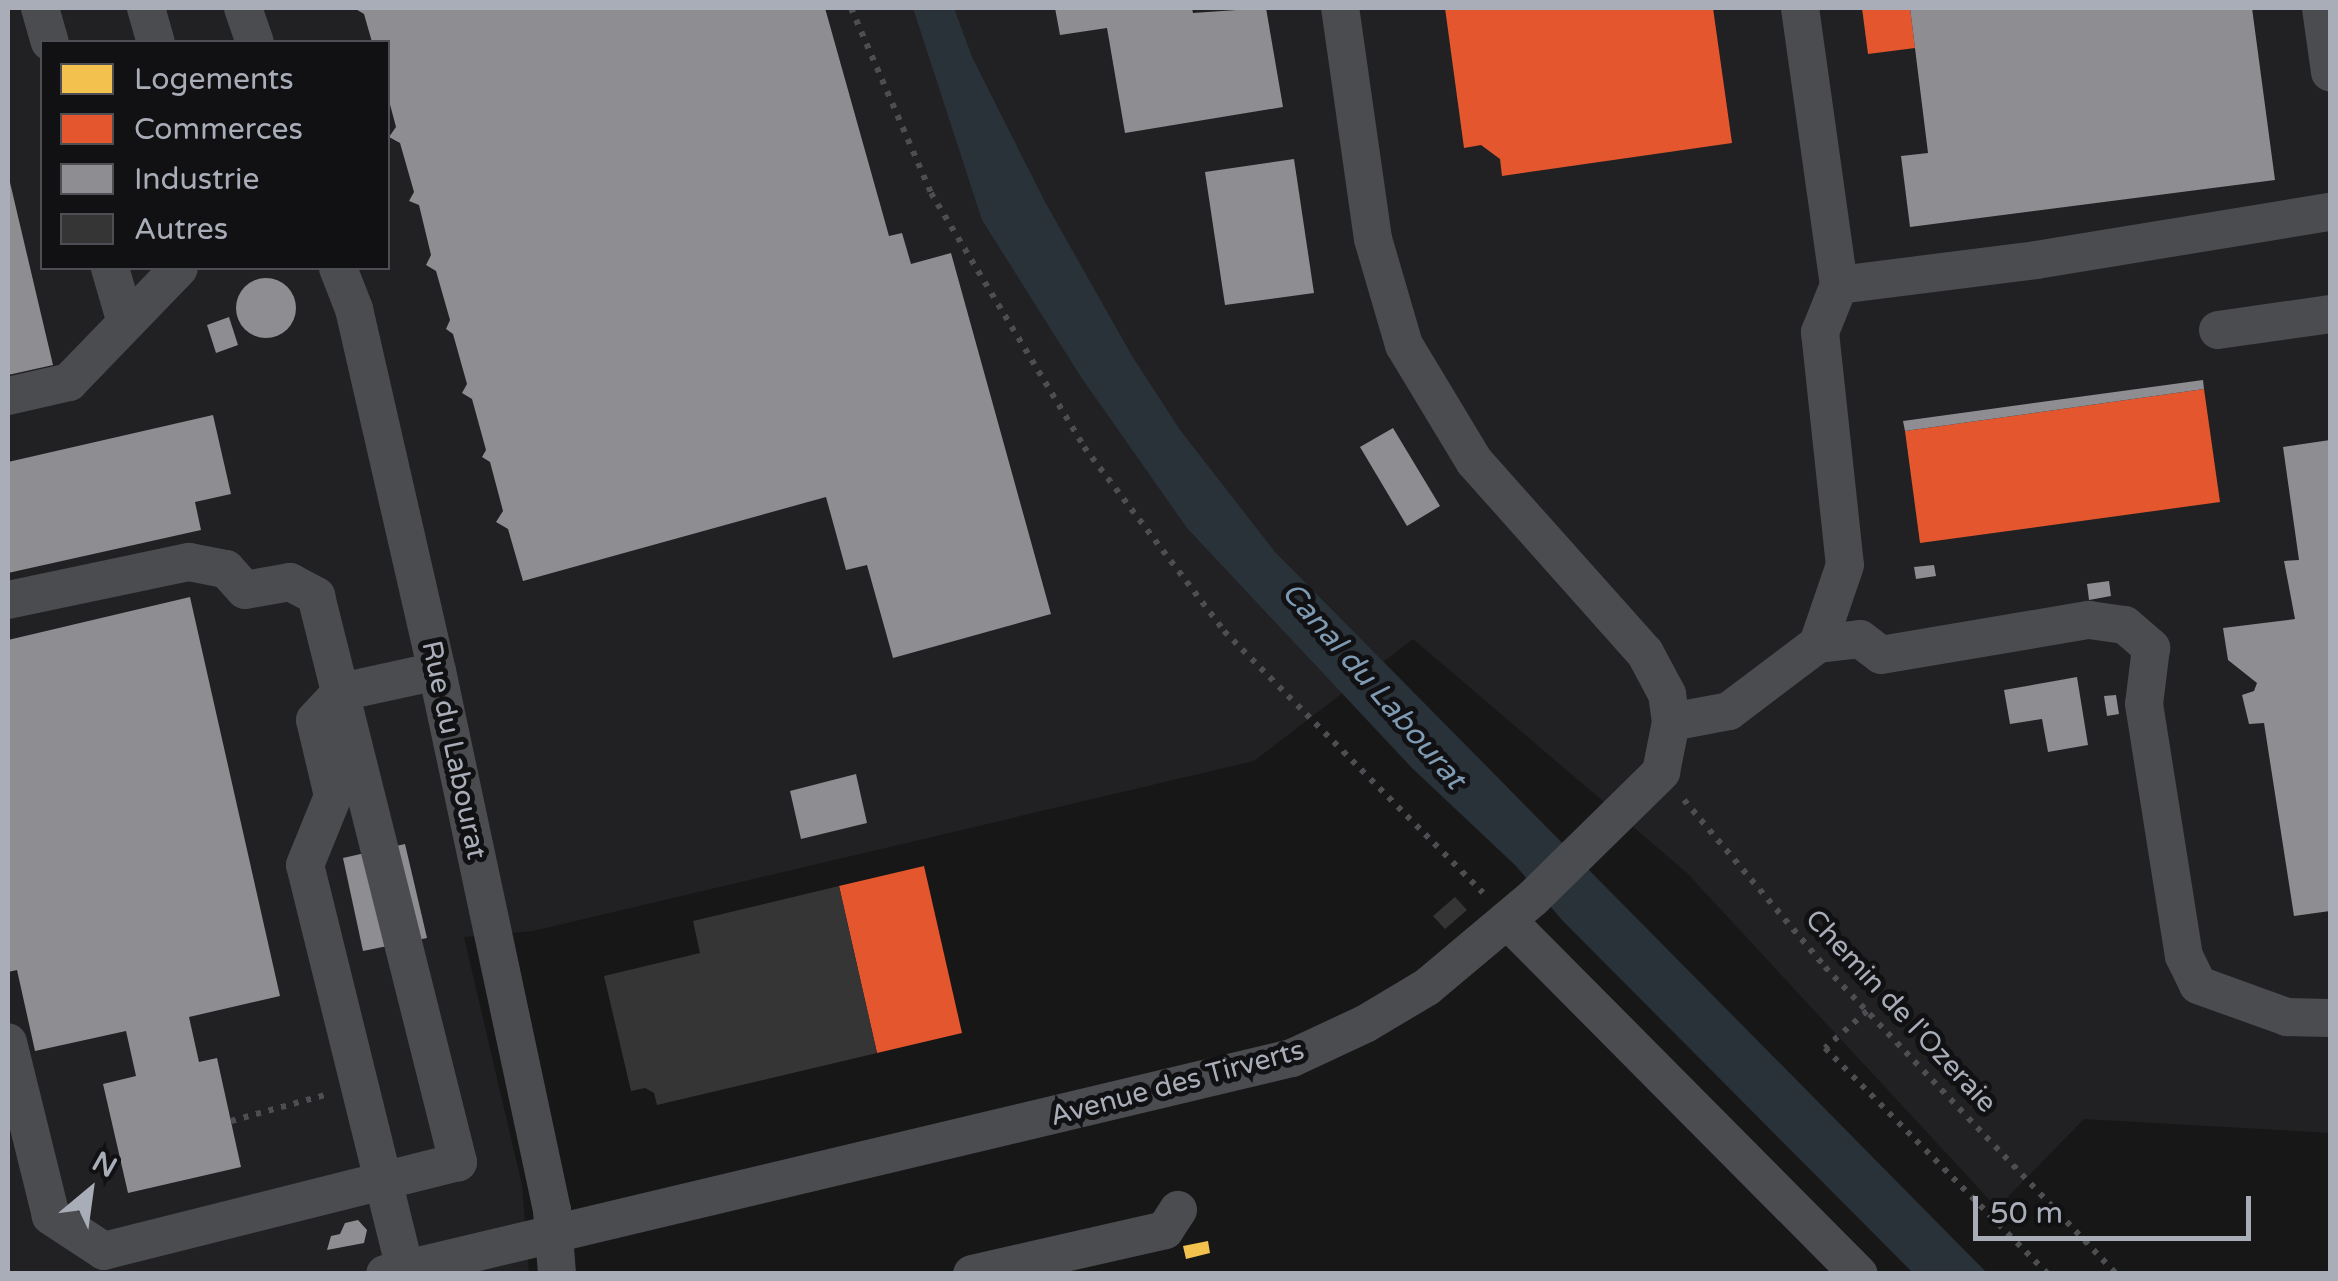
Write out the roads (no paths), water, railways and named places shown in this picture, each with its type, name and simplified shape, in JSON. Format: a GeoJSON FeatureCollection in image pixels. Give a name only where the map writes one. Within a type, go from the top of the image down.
{"type":"FeatureCollection","features":[{"type":"Feature","properties":{"kind":"street"},"geometry":{"type":"LineString","coordinates":[[40,8],[49,40]]}},
{"type":"Feature","properties":{"kind":"street"},"geometry":{"type":"LineString","coordinates":[[146,8],[155,40]]}},
{"type":"Feature","properties":{"kind":"street"},"geometry":{"type":"LineString","coordinates":[[242,8],[255,40]]}},
{"type":"Feature","properties":{"kind":"street"},"geometry":{"type":"LineString","coordinates":[[1340,8],[1373,239],[1404,345],[1474,461],[1645,653],[1667,694],[1672,722],[1729,711],[1818,644],[1860,640],[1881,655],[2089,620],[2125,624],[2150,648],[2144,704],[2184,956],[2198,985],[2286,1017],[2330,1018]]}},
{"type":"Feature","properties":{"kind":"street"},"geometry":{"type":"LineString","coordinates":[[1800,8],[1840,285],[1820,332],[1845,565],[1818,644]]}},
{"type":"Feature","properties":{"kind":"street"},"geometry":{"type":"LineString","coordinates":[[2320,8],[2330,72]]}},
{"type":"Feature","properties":{"kind":"street"},"geometry":{"type":"LineString","coordinates":[[1840,285],[2036,260],[2330,212]]}},
{"type":"Feature","properties":{"kind":"street"},"geometry":{"type":"LineString","coordinates":[[111,270],[126,323]]}},
{"type":"Feature","properties":{"kind":"street"},"geometry":{"type":"LineString","coordinates":[[8,396],[69,382],[176,270]]}},
{"type":"Feature","properties":{"kind":"street","name":"Rue du Labourat"},"geometry":{"type":"LineString","coordinates":[[339,270],[354,310],[437,671],[557,1235],[557,1274]]}},
{"type":"Feature","properties":{"kind":"street"},"geometry":{"type":"LineString","coordinates":[[2218,330],[2330,314]]}},
{"type":"Feature","properties":{"kind":"street"},"geometry":{"type":"LineString","coordinates":[[8,600],[190,562],[226,570],[245,590],[290,582],[316,596],[458,1162],[104,1251],[51,1216],[8,1042]]}},
{"type":"Feature","properties":{"kind":"street"},"geometry":{"type":"LineString","coordinates":[[395,1271],[384,1183],[304,864],[333,796],[315,720],[342,692],[437,671]]}},
{"type":"Feature","properties":{"kind":"street","name":"Avenue des Tirverts"},"geometry":{"type":"LineString","coordinates":[[395,1271],[1292,1058],[1364,1024],[1428,987],[1520,909],[1661,772],[1672,722]]}},
{"type":"Feature","properties":{"kind":"street"},"geometry":{"type":"LineString","coordinates":[[1520,909],[1859,1274]]}},
{"type":"Feature","properties":{"kind":"street"},"geometry":{"type":"LineString","coordinates":[[972,1274],[1165,1230],[1178,1210]]}},
{"type":"Feature","properties":{"kind":"water","name":"Canal du Labourat"},"geometry":{"type":"Polygon","coordinates":[[[913,8],[954,8],[972,57],[1045,202],[1132,356],[1180,430],[1275,552],[1987,1273],[1913,1273],[1562,920],[1516,866],[1412,768],[1187,528],[1081,377],[982,220],[913,8]]]}}]}
